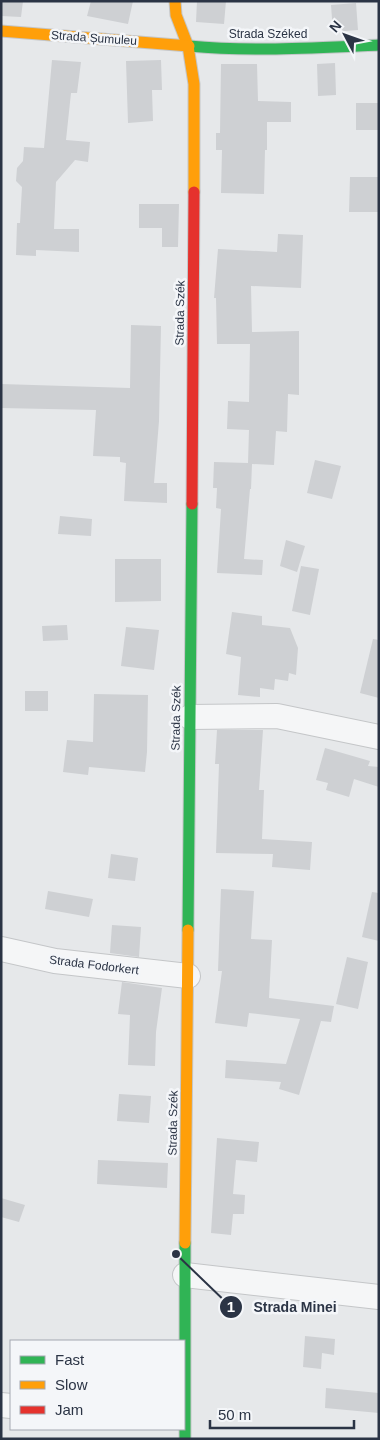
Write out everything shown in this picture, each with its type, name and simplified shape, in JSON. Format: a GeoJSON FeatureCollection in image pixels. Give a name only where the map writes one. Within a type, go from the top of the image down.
{"type":"FeatureCollection","features":[{"type":"Feature","properties":{"kind":"street","name":"Strada Szék"},"geometry":{"type":"LineString","coordinates":[[175,1],[176,15],[188,46],[196,111],[185,1340]]}},
{"type":"Feature","properties":{"kind":"street","name":"Strada Șumuleu"},"geometry":{"type":"LineString","coordinates":[[1,31],[188,46]]}},
{"type":"Feature","properties":{"kind":"street","name":"Strada Széked"},"geometry":{"type":"LineString","coordinates":[[188,46],[293,49],[379,45]]}},
{"type":"Feature","properties":{"kind":"street"},"geometry":{"type":"LineString","coordinates":[[190,717],[277,716],[379,737]]}},
{"type":"Feature","properties":{"kind":"street","name":"Strada Fodorkert"},"geometry":{"type":"LineString","coordinates":[[1,949],[55,961],[188,976]]}},
{"type":"Feature","properties":{"kind":"street"},"geometry":{"type":"LineString","coordinates":[[185,1275],[379,1297]]}},
{"type":"Feature","properties":{"kind":"building"},"geometry":{"type":"Polygon","coordinates":[[[1,1],[23,1],[21,17],[1,16],[1,1]]]}},
{"type":"Feature","properties":{"kind":"building"},"geometry":{"type":"Polygon","coordinates":[[[91,1],[133,1],[128,24],[87,16],[91,1]]]}},
{"type":"Feature","properties":{"kind":"building"},"geometry":{"type":"Polygon","coordinates":[[[197,1],[226,1],[224,24],[196,22],[197,1]]]}},
{"type":"Feature","properties":{"kind":"building"},"geometry":{"type":"Polygon","coordinates":[[[356,3],[358,30],[333,32],[331,5],[356,3]]]}},
{"type":"Feature","properties":{"kind":"building"},"geometry":{"type":"Polygon","coordinates":[[[52,60],[81,62],[77,93],[71,93],[66,140],[90,142],[88,162],[75,160],[56,182],[54,229],[79,229],[79,252],[36,250],[36,256],[16,255],[17,223],[20,223],[22,187],[16,181],[17,168],[23,161],[24,147],[44,148],[52,60]]]}},
{"type":"Feature","properties":{"kind":"building"},"geometry":{"type":"Polygon","coordinates":[[[161,60],[162,90],[152,90],[153,121],[128,123],[126,61],[161,60]]]}},
{"type":"Feature","properties":{"kind":"building"},"geometry":{"type":"Polygon","coordinates":[[[335,63],[336,95],[318,96],[317,64],[335,63]]]}},
{"type":"Feature","properties":{"kind":"building"},"geometry":{"type":"Polygon","coordinates":[[[221,64],[257,64],[258,101],[291,102],[291,122],[267,122],[264,194],[221,193],[222,150],[216,150],[216,133],[220,133],[221,64]]]}},
{"type":"Feature","properties":{"kind":"building"},"geometry":{"type":"Polygon","coordinates":[[[356,103],[379,103],[379,130],[356,130],[356,103]]]}},
{"type":"Feature","properties":{"kind":"building"},"geometry":{"type":"Polygon","coordinates":[[[350,177],[379,177],[379,212],[349,212],[350,177]]]}},
{"type":"Feature","properties":{"kind":"building"},"geometry":{"type":"Polygon","coordinates":[[[139,204],[179,204],[178,247],[162,247],[162,228],[139,228],[139,204]]]}},
{"type":"Feature","properties":{"kind":"building"},"geometry":{"type":"Polygon","coordinates":[[[278,234],[303,235],[301,288],[251,286],[252,332],[299,331],[299,395],[288,394],[287,432],[276,431],[274,465],[252,464],[244,559],[263,560],[262,575],[217,573],[221,509],[216,508],[217,488],[213,488],[214,462],[248,463],[249,430],[227,429],[228,401],[249,402],[250,344],[217,344],[216,298],[214,298],[218,249],[277,252],[278,234]]]}},
{"type":"Feature","properties":{"kind":"building"},"geometry":{"type":"Polygon","coordinates":[[[131,325],[161,326],[159,421],[154,483],[167,483],[167,503],[124,501],[126,463],[120,462],[120,457],[93,456],[96,410],[1,408],[1,384],[130,388],[131,325]]]}},
{"type":"Feature","properties":{"kind":"building"},"geometry":{"type":"Polygon","coordinates":[[[315,460],[341,466],[332,499],[307,493],[315,460]]]}},
{"type":"Feature","properties":{"kind":"building"},"geometry":{"type":"Polygon","coordinates":[[[60,516],[92,519],[91,536],[58,534],[60,516]]]}},
{"type":"Feature","properties":{"kind":"building"},"geometry":{"type":"Polygon","coordinates":[[[286,540],[305,546],[297,572],[280,566],[286,540]]]}},
{"type":"Feature","properties":{"kind":"building"},"geometry":{"type":"Polygon","coordinates":[[[115,559],[161,559],[161,601],[115,602],[115,559]]]}},
{"type":"Feature","properties":{"kind":"building"},"geometry":{"type":"Polygon","coordinates":[[[301,566],[319,569],[310,615],[292,611],[301,566]]]}},
{"type":"Feature","properties":{"kind":"building"},"geometry":{"type":"Polygon","coordinates":[[[232,612],[262,616],[262,625],[290,628],[298,648],[296,675],[289,673],[288,681],[275,679],[274,690],[260,688],[260,697],[238,695],[241,657],[226,654],[232,612]]]}},
{"type":"Feature","properties":{"kind":"building"},"geometry":{"type":"Polygon","coordinates":[[[67,625],[68,640],[43,641],[42,626],[67,625]]]}},
{"type":"Feature","properties":{"kind":"building"},"geometry":{"type":"Polygon","coordinates":[[[126,627],[159,630],[154,670],[121,666],[126,627]]]}},
{"type":"Feature","properties":{"kind":"building"},"geometry":{"type":"Polygon","coordinates":[[[373,639],[379,640],[379,698],[360,693],[373,639]]]}},
{"type":"Feature","properties":{"kind":"building"},"geometry":{"type":"Polygon","coordinates":[[[25,691],[48,691],[48,711],[25,711],[25,691]]]}},
{"type":"Feature","properties":{"kind":"building"},"geometry":{"type":"Polygon","coordinates":[[[94,694],[148,695],[145,772],[89,767],[88,775],[63,772],[67,740],[93,742],[94,694]]]}},
{"type":"Feature","properties":{"kind":"building"},"geometry":{"type":"Polygon","coordinates":[[[217,730],[263,730],[259,790],[264,790],[262,839],[312,842],[310,870],[272,867],[273,854],[216,853],[219,764],[215,764],[217,730]]]}},
{"type":"Feature","properties":{"kind":"building"},"geometry":{"type":"Polygon","coordinates":[[[325,748],[370,761],[368,766],[379,767],[379,787],[354,779],[349,797],[326,790],[328,783],[316,780],[325,748]]]}},
{"type":"Feature","properties":{"kind":"building"},"geometry":{"type":"Polygon","coordinates":[[[111,854],[138,858],[135,881],[108,878],[111,854]]]}},
{"type":"Feature","properties":{"kind":"building"},"geometry":{"type":"Polygon","coordinates":[[[221,889],[254,891],[251,939],[272,940],[269,998],[334,1006],[331,1022],[321,1021],[299,1095],[279,1089],[281,1082],[225,1078],[226,1060],[286,1064],[300,1019],[249,1013],[247,1027],[215,1023],[222,971],[218,971],[221,889]]]}},
{"type":"Feature","properties":{"kind":"building"},"geometry":{"type":"Polygon","coordinates":[[[48,891],[93,899],[89,917],[45,909],[48,891]]]}},
{"type":"Feature","properties":{"kind":"building"},"geometry":{"type":"Polygon","coordinates":[[[372,892],[379,893],[379,941],[362,937],[372,892]]]}},
{"type":"Feature","properties":{"kind":"building"},"geometry":{"type":"Polygon","coordinates":[[[112,925],[141,927],[139,957],[110,953],[112,925]]]}},
{"type":"Feature","properties":{"kind":"building"},"geometry":{"type":"Polygon","coordinates":[[[347,957],[368,962],[358,1009],[336,1004],[347,957]]]}},
{"type":"Feature","properties":{"kind":"building"},"geometry":{"type":"Polygon","coordinates":[[[122,982],[162,988],[156,1032],[155,1066],[128,1065],[130,1015],[118,1014],[122,982]]]}},
{"type":"Feature","properties":{"kind":"building"},"geometry":{"type":"Polygon","coordinates":[[[119,1094],[151,1096],[149,1123],[117,1121],[119,1094]]]}},
{"type":"Feature","properties":{"kind":"building"},"geometry":{"type":"Polygon","coordinates":[[[217,1138],[259,1142],[257,1162],[236,1160],[233,1194],[245,1195],[244,1214],[233,1214],[231,1235],[211,1233],[217,1138]]]}},
{"type":"Feature","properties":{"kind":"building"},"geometry":{"type":"Polygon","coordinates":[[[98,1160],[168,1163],[167,1188],[97,1184],[98,1160]]]}},
{"type":"Feature","properties":{"kind":"building"},"geometry":{"type":"Polygon","coordinates":[[[1,1198],[25,1205],[19,1222],[1,1217],[1,1198]]]}},
{"type":"Feature","properties":{"kind":"building"},"geometry":{"type":"Polygon","coordinates":[[[305,1336],[335,1339],[334,1355],[322,1353],[321,1369],[303,1367],[305,1336]]]}},
{"type":"Feature","properties":{"kind":"building"},"geometry":{"type":"Polygon","coordinates":[[[326,1388],[379,1393],[379,1413],[325,1408],[326,1388]]]}},
{"type":"Feature","properties":{"kind":"traffic: fast"},"geometry":{"type":"LineString","coordinates":[[189,46],[260,49],[379,45]]}},
{"type":"Feature","properties":{"kind":"traffic: fast"},"geometry":{"type":"LineString","coordinates":[[188,930],[192,504]]}},
{"type":"Feature","properties":{"kind":"traffic: fast"},"geometry":{"type":"LineString","coordinates":[[185,1243],[185,1439]]}},
{"type":"Feature","properties":{"kind":"traffic: slow"},"geometry":{"type":"LineString","coordinates":[[175,1],[176,15],[188,46],[194,84],[194,192]]}},
{"type":"Feature","properties":{"kind":"traffic: slow"},"geometry":{"type":"LineString","coordinates":[[1,31],[189,46]]}},
{"type":"Feature","properties":{"kind":"traffic: slow"},"geometry":{"type":"LineString","coordinates":[[185,1243],[188,930]]}},
{"type":"Feature","properties":{"kind":"traffic: jam"},"geometry":{"type":"LineString","coordinates":[[192,504],[194,192]]}},
{"type":"Feature","properties":{"kind":"place","name":"Strada Minei"},"geometry":{"type":"Point","coordinates":[176,1254]}}]}
